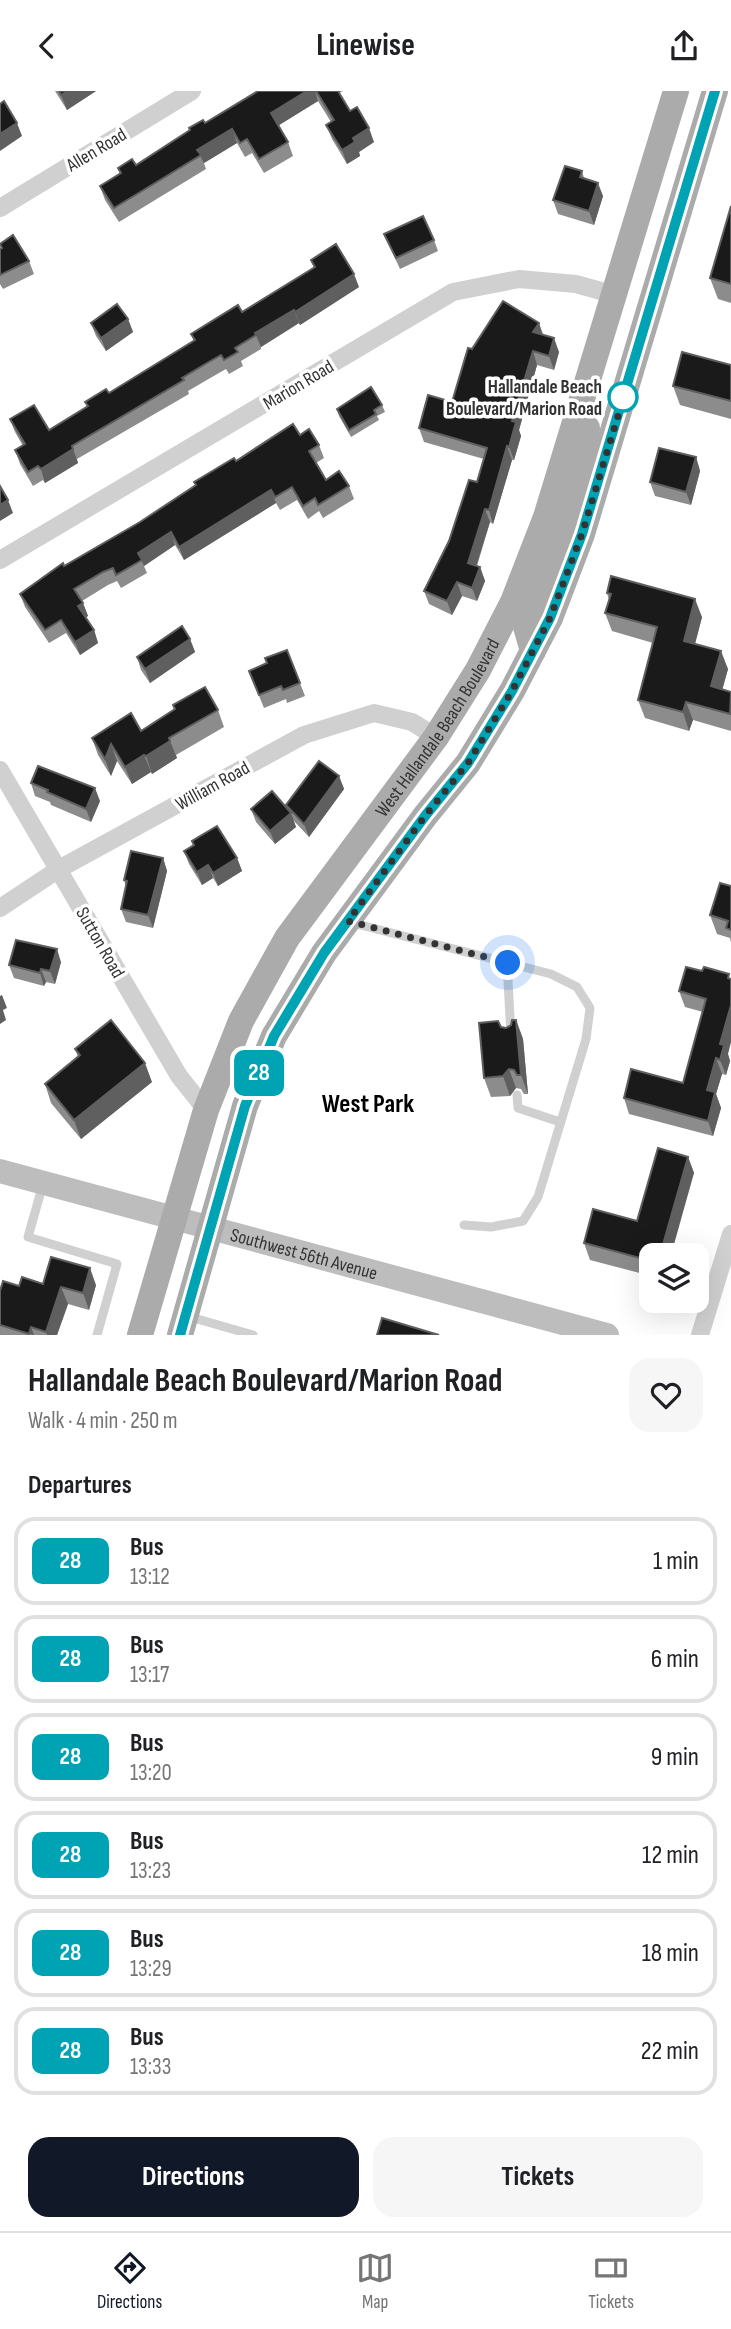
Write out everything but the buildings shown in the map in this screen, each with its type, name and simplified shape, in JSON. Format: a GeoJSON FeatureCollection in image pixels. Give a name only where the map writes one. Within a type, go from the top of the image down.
{"type":"FeatureCollection","features":[{"type":"Feature","properties":{"kind":"main road","name":"West Hallandale Beach Boulevard"},"geometry":{"type":"LineString","coordinates":[[140,1335],[206,1110],[241,1021],[287,938],[436,737],[478,670],[513,602],[546,517],[676,91]]}},
{"type":"Feature","properties":{"kind":"main road","name":"West Hallandale Beach Boulevard"},"geometry":{"type":"LineString","coordinates":[[183,1325],[245,1106],[274,1036],[324,953],[425,816],[468,763],[512,691],[550,618],[582,534],[715,91]]}},
{"type":"Feature","properties":{"kind":"main road"},"geometry":{"type":"LineString","coordinates":[[533,651],[524,619],[561,532],[581,468],[589,409],[586,389]]}},
{"type":"Feature","properties":{"kind":"main road"},"geometry":{"type":"LineString","coordinates":[[425,816],[433,784],[436,737]]}},
{"type":"Feature","properties":{"kind":"street","name":"Allen Road"},"geometry":{"type":"LineString","coordinates":[[0,208],[192,91]]}},
{"type":"Feature","properties":{"kind":"street","name":"Marion Road"},"geometry":{"type":"LineString","coordinates":[[0,560],[453,292],[519,279],[576,284],[615,295]]}},
{"type":"Feature","properties":{"kind":"street","name":"William Road"},"geometry":{"type":"LineString","coordinates":[[0,908],[59,869],[304,735],[374,713],[412,722],[436,737]]}},
{"type":"Feature","properties":{"kind":"street","name":"Sutton Road"},"geometry":{"type":"LineString","coordinates":[[0,770],[179,1076],[206,1110]]}},
{"type":"Feature","properties":{"kind":"street","name":"Southwest 56th Avenue"},"geometry":{"type":"LineString","coordinates":[[0,1171],[607,1335]]}},
{"type":"Feature","properties":{"kind":"street"},"geometry":{"type":"LineString","coordinates":[[700,1335],[731,1234]]}},
{"type":"Feature","properties":{"kind":"lane"},"geometry":{"type":"LineString","coordinates":[[348,921],[551,974],[577,987],[590,1007],[586,1039],[538,1196],[523,1221],[491,1227],[464,1225]]}},
{"type":"Feature","properties":{"kind":"lane"},"geometry":{"type":"LineString","coordinates":[[508,963],[512,1039]]}},
{"type":"Feature","properties":{"kind":"lane"},"geometry":{"type":"LineString","coordinates":[[517,1095],[518,1108],[560,1122]]}},
{"type":"Feature","properties":{"kind":"lane"},"geometry":{"type":"LineString","coordinates":[[43,1183],[28,1237],[117,1264],[97,1335]]}},
{"type":"Feature","properties":{"kind":"lane"},"geometry":{"type":"LineString","coordinates":[[183,1325],[253,1335]]}},
{"type":"Feature","properties":{"kind":"bus line","name":"28"},"geometry":{"type":"LineString","coordinates":[[180,1335],[245,1106],[274,1036],[324,953],[425,816],[468,763],[512,691],[550,618],[582,534],[715,91]]}},
{"type":"Feature","properties":{"kind":"place","name":"Hallandale Beach Boulevard/Marion Road"},"geometry":{"type":"Point","coordinates":[623,397]}},
{"type":"Feature","properties":{"kind":"district","name":"West Park"},"geometry":{"type":"Point","coordinates":[368,1103]}},
{"type":"Feature","properties":{"kind":"route"},"geometry":{"type":"LineString","coordinates":[[508,963],[348,921],[425,816],[468,763],[512,691],[550,618],[582,534],[625,393],[623,397]]}}]}
